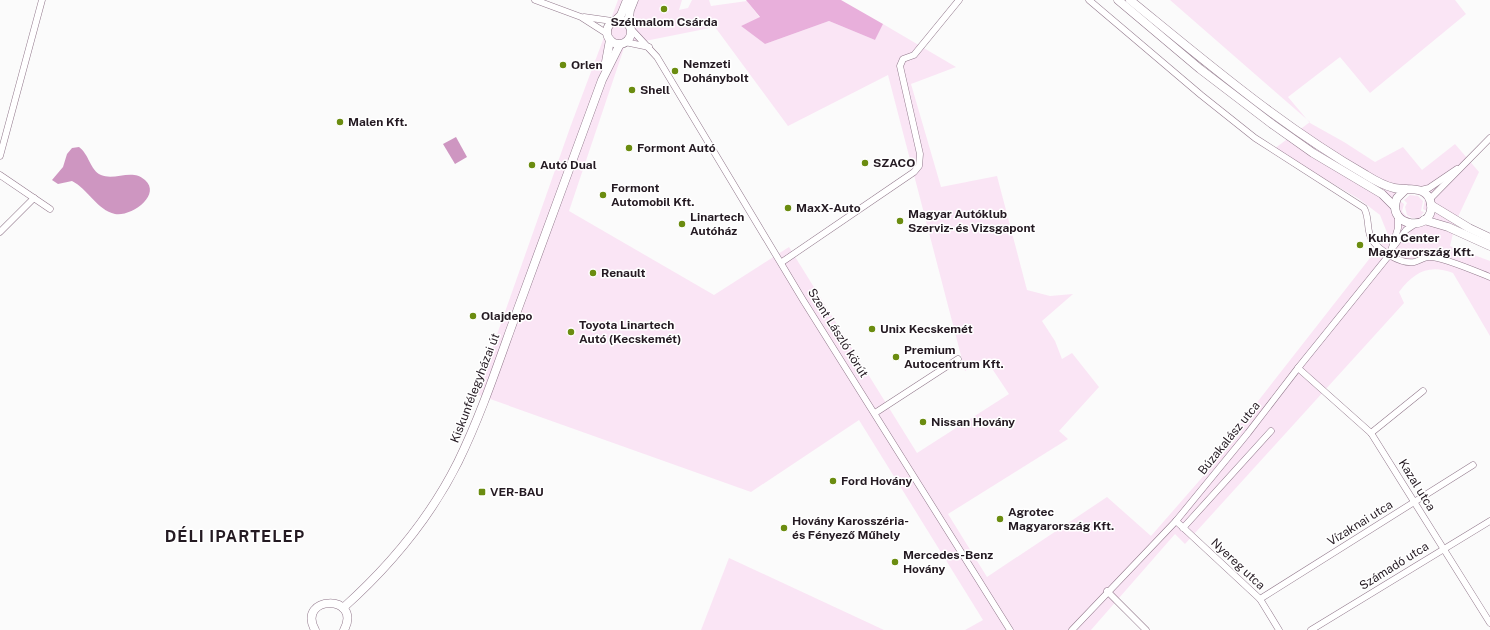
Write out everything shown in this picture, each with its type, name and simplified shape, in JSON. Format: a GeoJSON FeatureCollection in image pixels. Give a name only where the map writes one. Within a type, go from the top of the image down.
{"type":"FeatureCollection","features":[{"type":"Feature","properties":{"kind":"main road"},"geometry":{"type":"LineString","coordinates":[[627,0],[621,15],[607,26],[608,37],[614,43],[623,43],[630,37],[630,10],[634,0]]}},
{"type":"Feature","properties":{"kind":"main road"},"geometry":{"type":"LineString","coordinates":[[1118,0],[1200,69],[1266,120],[1313,153],[1382,194],[1405,222],[1415,224],[1424,220],[1429,215],[1430,202]]}},
{"type":"Feature","properties":{"kind":"main road"},"geometry":{"type":"LineString","coordinates":[[1130,0],[1247,95],[1318,145],[1375,180],[1393,188],[1421,190],[1430,202],[1469,228],[1490,238]]}},
{"type":"Feature","properties":{"kind":"main road"},"geometry":{"type":"LineString","coordinates":[[614,20],[623,20],[630,26]]}},
{"type":"Feature","properties":{"kind":"main road","name":"Kiskunfélegyházai út"},"geometry":{"type":"LineString","coordinates":[[602,80],[608,37]]}},
{"type":"Feature","properties":{"kind":"main road","name":"Kiskunfélegyházai út"},"geometry":{"type":"LineString","coordinates":[[343,608],[362,591],[402,548],[431,509],[458,463],[474,428],[602,80],[623,43]]}},
{"type":"Feature","properties":{"kind":"main road"},"geometry":{"type":"LineString","coordinates":[[1397,211],[1399,195],[1406,189]]}},
{"type":"Feature","properties":{"kind":"main road"},"geometry":{"type":"LineString","coordinates":[[1424,220],[1448,227],[1490,246]]}},
{"type":"Feature","properties":{"kind":"main road"},"geometry":{"type":"LineString","coordinates":[[314,630],[312,617],[320,605],[330,602],[343,608],[348,620],[344,630]]}},
{"type":"Feature","properties":{"kind":"street"},"geometry":{"type":"LineString","coordinates":[[0,156],[42,0]]}},
{"type":"Feature","properties":{"kind":"street"},"geometry":{"type":"LineString","coordinates":[[535,0],[581,17],[614,20]]}},
{"type":"Feature","properties":{"kind":"street"},"geometry":{"type":"LineString","coordinates":[[782,262],[914,172],[919,166],[920,154],[900,66],[903,60],[914,55],[959,0]]}},
{"type":"Feature","properties":{"kind":"street"},"geometry":{"type":"LineString","coordinates":[[1089,0],[1201,95],[1255,138],[1364,208],[1368,216],[1368,232],[1376,245],[1391,251],[1401,261],[1408,262],[1429,257],[1490,277]]}},
{"type":"Feature","properties":{"kind":"street"},"geometry":{"type":"LineString","coordinates":[[581,17],[608,37]]}},
{"type":"Feature","properties":{"kind":"street","name":"Szent László körút"},"geometry":{"type":"LineString","coordinates":[[630,26],[657,57],[1010,630]]}},
{"type":"Feature","properties":{"kind":"street"},"geometry":{"type":"LineString","coordinates":[[623,43],[649,47]]}},
{"type":"Feature","properties":{"kind":"street"},"geometry":{"type":"LineString","coordinates":[[1430,202],[1462,166],[1490,138]]}},
{"type":"Feature","properties":{"kind":"street"},"geometry":{"type":"LineString","coordinates":[[1421,190],[1429,188],[1462,166]]}},
{"type":"Feature","properties":{"kind":"street"},"geometry":{"type":"LineString","coordinates":[[0,175],[50,209]]}},
{"type":"Feature","properties":{"kind":"street"},"geometry":{"type":"LineString","coordinates":[[0,232],[34,198]]}},
{"type":"Feature","properties":{"kind":"street","name":"Búzakalász utca"},"geometry":{"type":"LineString","coordinates":[[1391,251],[1398,228],[1397,211]]}},
{"type":"Feature","properties":{"kind":"street","name":"Búzakalász utca"},"geometry":{"type":"LineString","coordinates":[[1072,630],[1107,591],[1176,521],[1248,433],[1406,230],[1415,224]]}},
{"type":"Feature","properties":{"kind":"street"},"geometry":{"type":"LineString","coordinates":[[875,413],[958,359]]}},
{"type":"Feature","properties":{"kind":"street","name":"Kazal utca"},"geometry":{"type":"LineString","coordinates":[[1298,368],[1371,433],[1490,623]]}},
{"type":"Feature","properties":{"kind":"street"},"geometry":{"type":"LineString","coordinates":[[1371,433],[1423,391]]}},
{"type":"Feature","properties":{"kind":"street","name":"Búzakalász utca"},"geometry":{"type":"LineString","coordinates":[[1183,528],[1271,431]]}},
{"type":"Feature","properties":{"kind":"street","name":"Vízaknai utca"},"geometry":{"type":"LineString","coordinates":[[1260,599],[1473,465]]}},
{"type":"Feature","properties":{"kind":"street","name":"Nyereg utca"},"geometry":{"type":"LineString","coordinates":[[1176,521],[1260,599],[1279,630]]}},
{"type":"Feature","properties":{"kind":"street","name":"Számadó utca"},"geometry":{"type":"LineString","coordinates":[[1311,630],[1443,548],[1490,521]]}},
{"type":"Feature","properties":{"kind":"street"},"geometry":{"type":"LineString","coordinates":[[1107,591],[1146,630]]}},
{"type":"Feature","properties":{"kind":"shaded area"},"geometry":{"type":"Polygon","coordinates":[[[618,0],[682,0],[679,10],[688,8],[692,0],[709,0],[711,6],[747,1],[760,18],[741,26],[765,44],[829,21],[875,40],[883,24],[956,67],[911,84],[941,187],[997,176],[1027,290],[1050,296],[1073,294],[1042,321],[1055,341],[1062,359],[1072,353],[1099,387],[1059,431],[1068,439],[948,514],[987,577],[1107,497],[1151,536],[1241,433],[1237,428],[1388,235],[1380,215],[1359,199],[1274,149],[1309,122],[1375,162],[1403,147],[1422,170],[1455,144],[1479,172],[1456,221],[1450,246],[1490,261],[1490,336],[1453,273],[1437,269],[1429,270],[1416,275],[1410,279],[1399,292],[1404,303],[1185,544],[1175,534],[1091,630],[965,630],[983,620],[859,420],[751,492],[476,394],[571,125],[618,0]],[[715,27],[625,45],[569,211],[714,295],[789,247],[917,453],[1009,394],[985,358],[965,371],[888,75],[788,126],[715,27]],[[1411,193],[1405,195],[1400,201],[1404,204],[1402,211],[1405,215],[1414,219],[1421,217],[1427,211],[1423,209],[1425,200],[1420,195],[1411,193]]]}},
{"type":"Feature","properties":{"kind":"shaded area"},"geometry":{"type":"Polygon","coordinates":[[[746,0],[841,0],[883,24],[875,40],[829,21],[765,44],[741,26],[760,17],[746,0]]]}},
{"type":"Feature","properties":{"kind":"shaded area"},"geometry":{"type":"Polygon","coordinates":[[[1170,0],[1455,0],[1466,14],[1370,93],[1340,57],[1288,97],[1307,119],[1170,0]]]}},
{"type":"Feature","properties":{"kind":"shaded area"},"geometry":{"type":"Polygon","coordinates":[[[456,137],[467,157],[455,164],[443,144],[456,137]]]}},
{"type":"Feature","properties":{"kind":"shaded area"},"geometry":{"type":"Polygon","coordinates":[[[79,147],[85,154],[94,170],[101,175],[112,177],[135,175],[145,180],[149,186],[150,192],[147,198],[136,209],[122,214],[115,214],[103,208],[72,181],[58,184],[52,180],[63,167],[67,154],[72,148],[79,147]]]}},
{"type":"Feature","properties":{"kind":"shaded area"},"geometry":{"type":"Polygon","coordinates":[[[1410,195],[1418,196],[1423,201],[1421,211],[1424,212],[1419,218],[1412,218],[1407,215],[1405,207],[1407,203],[1404,200],[1410,195]]]}},
{"type":"Feature","properties":{"kind":"shaded area"},"geometry":{"type":"Polygon","coordinates":[[[729,558],[884,630],[701,630],[729,558]]]}},
{"type":"Feature","properties":{"kind":"place","name":"Szélmalom Csárda"},"geometry":{"type":"Point","coordinates":[664,9]}},
{"type":"Feature","properties":{"kind":"place","name":"Orlen"},"geometry":{"type":"Point","coordinates":[563,65]}},
{"type":"Feature","properties":{"kind":"place","name":"Nemzeti Dohánybolt"},"geometry":{"type":"Point","coordinates":[675,71]}},
{"type":"Feature","properties":{"kind":"place","name":"Shell"},"geometry":{"type":"Point","coordinates":[632,90]}},
{"type":"Feature","properties":{"kind":"place","name":"Malen Kft."},"geometry":{"type":"Point","coordinates":[340,122]}},
{"type":"Feature","properties":{"kind":"place","name":"Formont Autó"},"geometry":{"type":"Point","coordinates":[629,148]}},
{"type":"Feature","properties":{"kind":"place","name":"SZACO"},"geometry":{"type":"Point","coordinates":[865,163]}},
{"type":"Feature","properties":{"kind":"place","name":"Autó Dual"},"geometry":{"type":"Point","coordinates":[532,165]}},
{"type":"Feature","properties":{"kind":"place","name":"Formont Automobil Kft."},"geometry":{"type":"Point","coordinates":[603,195]}},
{"type":"Feature","properties":{"kind":"place","name":"MaxX-Auto"},"geometry":{"type":"Point","coordinates":[788,208]}},
{"type":"Feature","properties":{"kind":"place","name":"Magyar Autóklub Szerviz- és Vizsgapont"},"geometry":{"type":"Point","coordinates":[900,221]}},
{"type":"Feature","properties":{"kind":"place","name":"Linartech Autóház"},"geometry":{"type":"Point","coordinates":[682,224]}},
{"type":"Feature","properties":{"kind":"place","name":"Kuhn Center Magyarország Kft."},"geometry":{"type":"Point","coordinates":[1360,245]}},
{"type":"Feature","properties":{"kind":"place","name":"Renault"},"geometry":{"type":"Point","coordinates":[593,273]}},
{"type":"Feature","properties":{"kind":"place","name":"Olajdepo"},"geometry":{"type":"Point","coordinates":[473,316]}},
{"type":"Feature","properties":{"kind":"place","name":"Unix Kecskemét"},"geometry":{"type":"Point","coordinates":[872,329]}},
{"type":"Feature","properties":{"kind":"place","name":"Toyota Linartech Autó (Kecskemét)"},"geometry":{"type":"Point","coordinates":[571,332]}},
{"type":"Feature","properties":{"kind":"place","name":"Premium Autocentrum Kft."},"geometry":{"type":"Point","coordinates":[896,357]}},
{"type":"Feature","properties":{"kind":"place","name":"Nissan Hovány"},"geometry":{"type":"Point","coordinates":[923,422]}},
{"type":"Feature","properties":{"kind":"place","name":"Ford Hovány"},"geometry":{"type":"Point","coordinates":[833,481]}},
{"type":"Feature","properties":{"kind":"place","name":"VER-BAU"},"geometry":{"type":"Point","coordinates":[482,492]}},
{"type":"Feature","properties":{"kind":"place","name":"Agrotec Magyarország Kft."},"geometry":{"type":"Point","coordinates":[1000,519]}},
{"type":"Feature","properties":{"kind":"place","name":"Hovány Karosszéria- és Fényező Műhely"},"geometry":{"type":"Point","coordinates":[784,528]}},
{"type":"Feature","properties":{"kind":"place","name":"Mercedes-Benz Hovány"},"geometry":{"type":"Point","coordinates":[895,562]}},
{"type":"Feature","properties":{"kind":"district","name":"DÉLI IPARTELEP"},"geometry":{"type":"Point","coordinates":[235,536]}}]}
